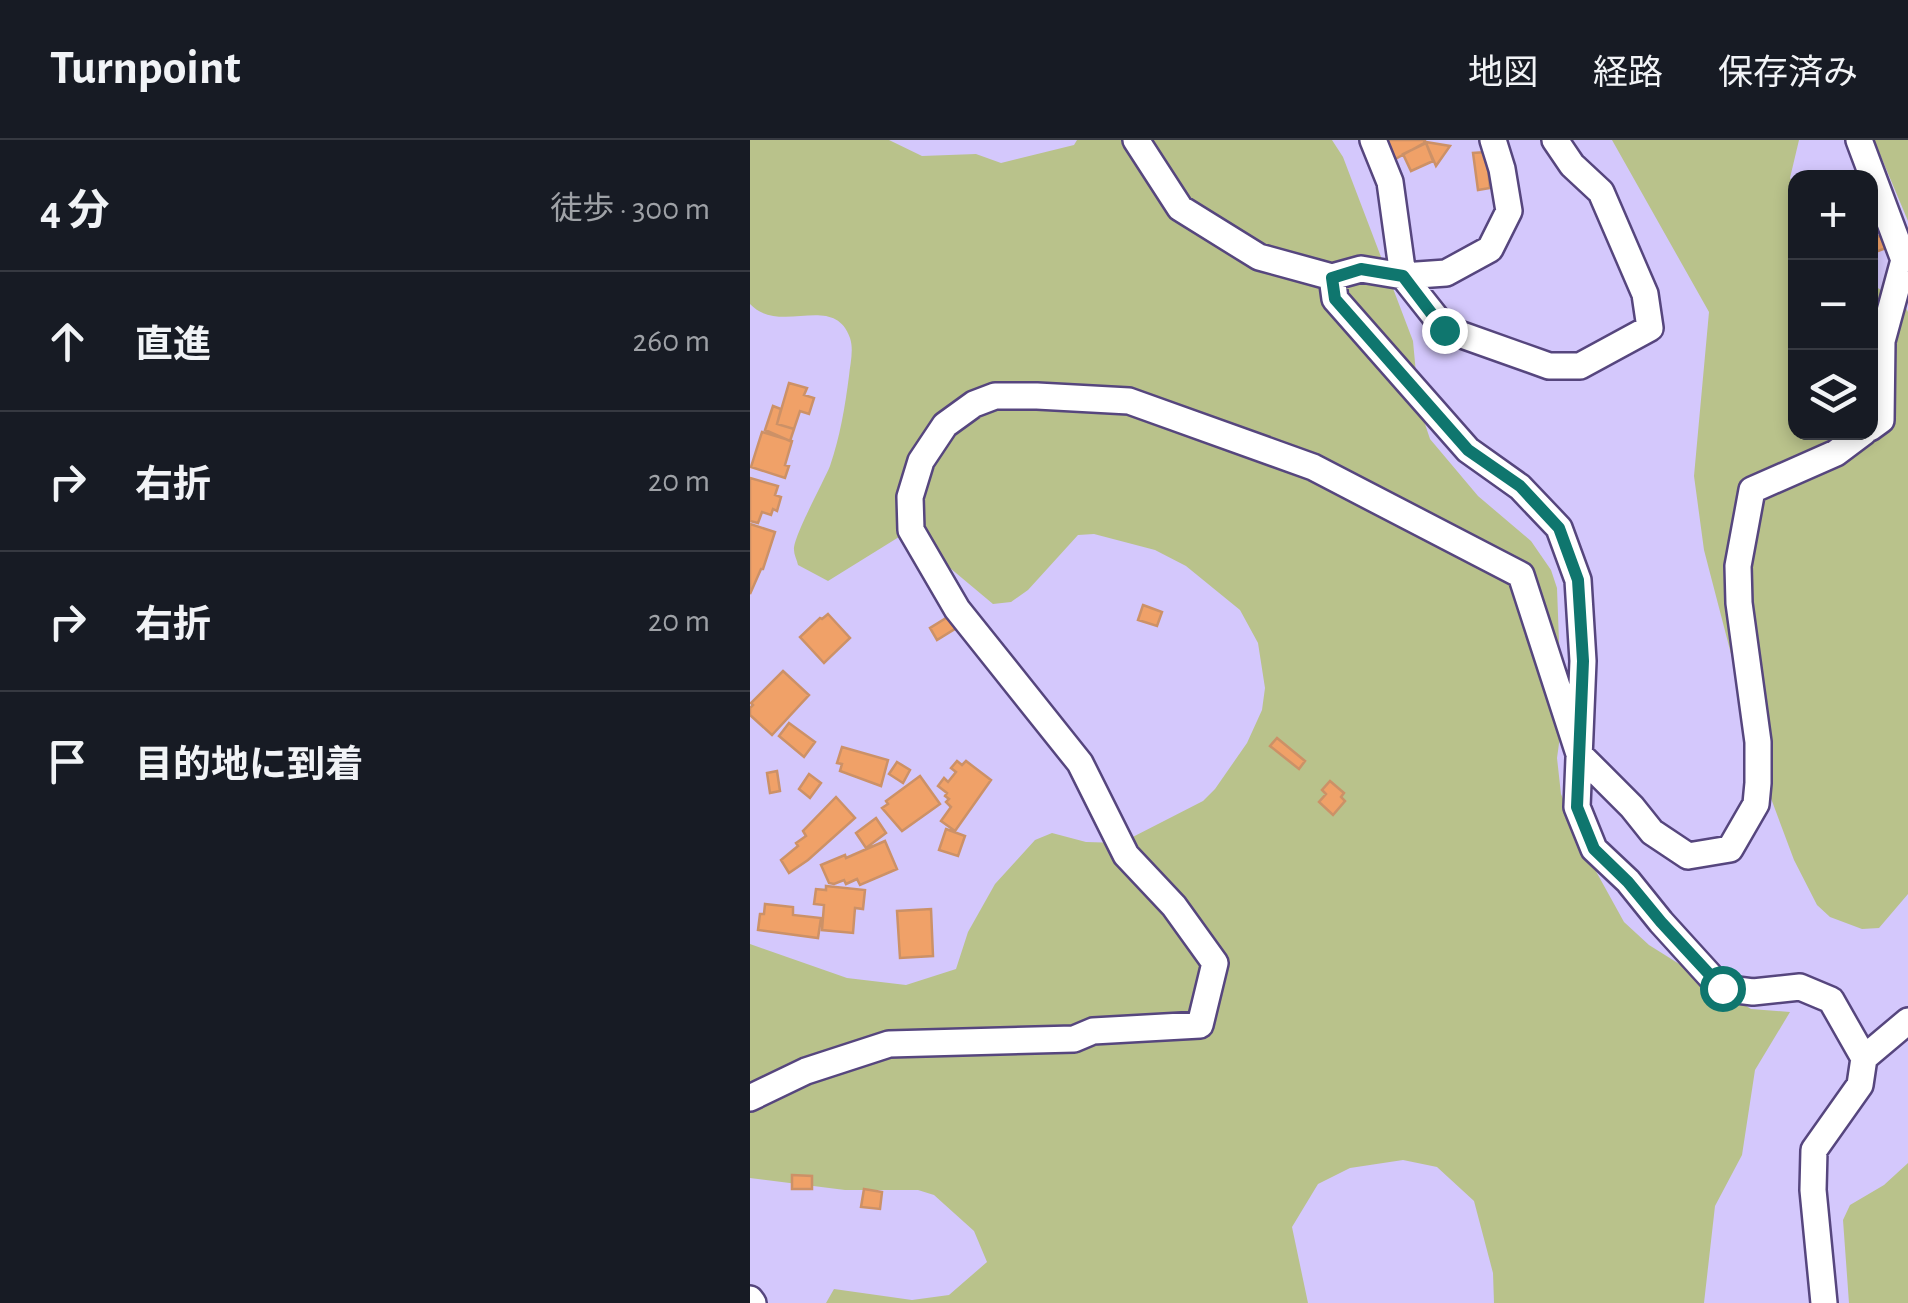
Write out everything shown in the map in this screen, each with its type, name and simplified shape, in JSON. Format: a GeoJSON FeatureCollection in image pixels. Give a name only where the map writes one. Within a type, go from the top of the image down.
{"type":"FeatureCollection","features":[{"type":"Feature","properties":{"kind":"street"},"geometry":{"type":"LineString","coordinates":[[1136,140],[1180,208],[1259,257],[1332,278],[1361,269],[1403,276],[1446,273],[1490,249],[1509,210],[1492,140]]}},
{"type":"Feature","properties":{"kind":"street"},"geometry":{"type":"LineString","coordinates":[[1372,140],[1390,182],[1403,276],[1444,330],[1549,366],[1580,366],[1650,328],[1645,294],[1601,192],[1572,165],[1555,140]]}},
{"type":"Feature","properties":{"kind":"street"},"geometry":{"type":"LineString","coordinates":[[1859,140],[1906,258],[1882,340],[1878,422]]}},
{"type":"Feature","properties":{"kind":"street"},"geometry":{"type":"LineString","coordinates":[[1332,278],[1335,299],[1468,450],[1520,486],[1559,528],[1578,580],[1583,661],[1577,807],[1594,849],[1722,988],[1752,992],[1800,986],[1831,1000],[1864,1058],[1860,1085],[1814,1150],[1813,1190],[1824,1303]]}},
{"type":"Feature","properties":{"kind":"street"},"geometry":{"type":"LineString","coordinates":[[750,1098],[806,1072],[888,1044],[1074,1039],[1093,1031],[1200,1025],[1215,963],[1174,906],[1126,855],[1080,763],[957,610],[910,530],[910,498],[921,461],[945,425],[974,404],[995,396],[1129,401],[1314,467],[1522,575],[1580,754],[1652,832],[1688,856],[1730,849],[1756,804],[1758,742],[1739,603],[1738,566],[1752,490],[1836,453],[1853,440]]}},
{"type":"Feature","properties":{"kind":"street"},"geometry":{"type":"LineString","coordinates":[[1864,1058],[1908,1020]]}},
{"type":"Feature","properties":{"kind":"green space"},"geometry":{"type":"Polygon","coordinates":[[[750,140],[889,140],[922,156],[976,154],[1001,163],[1074,145],[1077,140],[1332,140],[1343,157],[1413,341],[1419,406],[1430,439],[1478,496],[1531,541],[1551,570],[1557,588],[1562,722],[1557,758],[1561,794],[1582,846],[1624,922],[1649,945],[1751,1009],[1790,1012],[1755,1070],[1742,1155],[1715,1206],[1704,1303],[1494,1303],[1493,1273],[1474,1201],[1437,1167],[1403,1160],[1350,1168],[1318,1184],[1292,1227],[1308,1303],[826,1303],[834,1289],[912,1300],[949,1295],[987,1262],[974,1231],[934,1195],[918,1190],[845,1190],[750,1178],[750,944],[847,978],[906,985],[956,969],[968,932],[995,884],[1035,840],[1052,833],[1086,842],[1121,843],[1203,801],[1247,743],[1262,710],[1265,688],[1258,643],[1240,610],[1186,566],[1155,550],[1094,534],[1078,535],[1028,590],[1011,602],[993,604],[907,532],[828,581],[798,565],[795,543],[830,466],[839,433],[851,343],[842,325],[832,318],[776,316],[762,313],[750,304],[750,140]]]}},
{"type":"Feature","properties":{"kind":"green space"},"geometry":{"type":"Polygon","coordinates":[[[1612,140],[1799,140],[1792,170],[1788,170],[1788,440],[1878,440],[1878,288],[1908,312],[1908,894],[1879,928],[1862,929],[1830,917],[1817,905],[1794,860],[1763,777],[1704,550],[1694,476],[1709,312],[1612,140]]]}},
{"type":"Feature","properties":{"kind":"green space"},"geometry":{"type":"Polygon","coordinates":[[[1874,140],[1908,140],[1908,221],[1874,140]]]}},
{"type":"Feature","properties":{"kind":"green space"},"geometry":{"type":"Polygon","coordinates":[[[1908,1163],[1908,1303],[1849,1303],[1843,1220],[1850,1205],[1884,1185],[1908,1163]]]}},
{"type":"Feature","properties":{"kind":"building"},"geometry":{"type":"Polygon","coordinates":[[[1379,140],[1425,140],[1390,162],[1379,140]]]}},
{"type":"Feature","properties":{"kind":"building"},"geometry":{"type":"Polygon","coordinates":[[[1426,143],[1450,146],[1436,166],[1426,143]]]}},
{"type":"Feature","properties":{"kind":"building"},"geometry":{"type":"Polygon","coordinates":[[[1426,143],[1433,161],[1411,171],[1403,154],[1426,143]]]}},
{"type":"Feature","properties":{"kind":"building"},"geometry":{"type":"Polygon","coordinates":[[[1486,152],[1490,188],[1478,190],[1473,153],[1486,152]]]}},
{"type":"Feature","properties":{"kind":"building"},"geometry":{"type":"Polygon","coordinates":[[[1886,234],[1889,247],[1878,251],[1878,236],[1886,234]]]}},
{"type":"Feature","properties":{"kind":"building"},"geometry":{"type":"Polygon","coordinates":[[[789,383],[807,388],[804,395],[814,398],[809,414],[800,411],[794,429],[777,424],[789,383]]]}},
{"type":"Feature","properties":{"kind":"building"},"geometry":{"type":"Polygon","coordinates":[[[773,406],[781,409],[777,424],[794,429],[790,441],[765,430],[773,406]]]}},
{"type":"Feature","properties":{"kind":"building"},"geometry":{"type":"Polygon","coordinates":[[[762,432],[792,441],[785,478],[751,467],[762,432]]]}},
{"type":"Feature","properties":{"kind":"building"},"geometry":{"type":"Polygon","coordinates":[[[750,478],[778,486],[775,495],[781,497],[777,511],[773,509],[771,515],[762,512],[758,523],[750,521],[750,478]]]}},
{"type":"Feature","properties":{"kind":"building"},"geometry":{"type":"Polygon","coordinates":[[[750,524],[775,532],[750,594],[750,524]]]}},
{"type":"Feature","properties":{"kind":"building"},"geometry":{"type":"Polygon","coordinates":[[[1143,605],[1162,612],[1157,626],[1138,620],[1143,605]]]}},
{"type":"Feature","properties":{"kind":"building"},"geometry":{"type":"Polygon","coordinates":[[[828,614],[850,638],[824,663],[800,637],[828,614]]]}},
{"type":"Feature","properties":{"kind":"building"},"geometry":{"type":"Polygon","coordinates":[[[951,615],[958,627],[937,640],[930,628],[951,615]]]}},
{"type":"Feature","properties":{"kind":"building"},"geometry":{"type":"Polygon","coordinates":[[[783,671],[809,695],[772,735],[750,715],[750,708],[783,671]]]}},
{"type":"Feature","properties":{"kind":"building"},"geometry":{"type":"Polygon","coordinates":[[[789,723],[815,742],[804,757],[779,736],[789,723]]]}},
{"type":"Feature","properties":{"kind":"building"},"geometry":{"type":"Polygon","coordinates":[[[1277,738],[1305,761],[1299,769],[1270,746],[1277,738]]]}},
{"type":"Feature","properties":{"kind":"building"},"geometry":{"type":"Polygon","coordinates":[[[842,747],[888,760],[881,786],[840,771],[842,764],[837,763],[842,747]]]}},
{"type":"Feature","properties":{"kind":"building"},"geometry":{"type":"Polygon","coordinates":[[[957,761],[962,765],[966,761],[991,780],[955,831],[941,821],[951,807],[946,802],[947,793],[938,786],[956,772],[951,768],[957,761]]]}},
{"type":"Feature","properties":{"kind":"building"},"geometry":{"type":"Polygon","coordinates":[[[897,762],[910,770],[903,783],[889,774],[897,762]]]}},
{"type":"Feature","properties":{"kind":"building"},"geometry":{"type":"Polygon","coordinates":[[[777,771],[780,791],[770,793],[767,773],[777,771]]]}},
{"type":"Feature","properties":{"kind":"building"},"geometry":{"type":"Polygon","coordinates":[[[809,774],[821,783],[810,798],[799,789],[809,774]]]}},
{"type":"Feature","properties":{"kind":"building"},"geometry":{"type":"Polygon","coordinates":[[[920,776],[940,804],[902,831],[882,808],[920,776]]]}},
{"type":"Feature","properties":{"kind":"building"},"geometry":{"type":"Polygon","coordinates":[[[1330,781],[1344,793],[1341,797],[1345,801],[1333,815],[1319,802],[1330,781]]]}},
{"type":"Feature","properties":{"kind":"building"},"geometry":{"type":"Polygon","coordinates":[[[836,797],[855,818],[789,873],[781,860],[798,846],[796,843],[806,836],[803,831],[836,797]]]}},
{"type":"Feature","properties":{"kind":"building"},"geometry":{"type":"Polygon","coordinates":[[[876,818],[886,833],[866,848],[856,833],[876,818]]]}},
{"type":"Feature","properties":{"kind":"building"},"geometry":{"type":"Polygon","coordinates":[[[946,829],[965,836],[958,856],[939,850],[946,829]]]}},
{"type":"Feature","properties":{"kind":"building"},"geometry":{"type":"Polygon","coordinates":[[[885,841],[897,869],[860,885],[857,879],[846,884],[844,880],[829,883],[821,865],[885,841]]]}},
{"type":"Feature","properties":{"kind":"building"},"geometry":{"type":"Polygon","coordinates":[[[826,886],[865,890],[863,909],[855,908],[853,933],[822,930],[824,905],[814,904],[816,889],[826,890],[826,886]]]}},
{"type":"Feature","properties":{"kind":"building"},"geometry":{"type":"Polygon","coordinates":[[[765,904],[793,907],[793,915],[821,918],[818,938],[758,930],[765,904]]]}},
{"type":"Feature","properties":{"kind":"building"},"geometry":{"type":"Polygon","coordinates":[[[931,909],[933,956],[900,958],[897,911],[931,909]]]}},
{"type":"Feature","properties":{"kind":"building"},"geometry":{"type":"Polygon","coordinates":[[[792,1175],[812,1176],[812,1189],[792,1189],[792,1175]]]}},
{"type":"Feature","properties":{"kind":"building"},"geometry":{"type":"Polygon","coordinates":[[[864,1189],[882,1192],[880,1209],[861,1207],[864,1189]]]}},
{"type":"Feature","properties":{"kind":"route"},"geometry":{"type":"LineString","coordinates":[[1444,330],[1403,276],[1361,269],[1332,278],[1335,299],[1468,450],[1520,486],[1559,528],[1578,580],[1583,661],[1577,807],[1594,849],[1722,988]]}}]}
